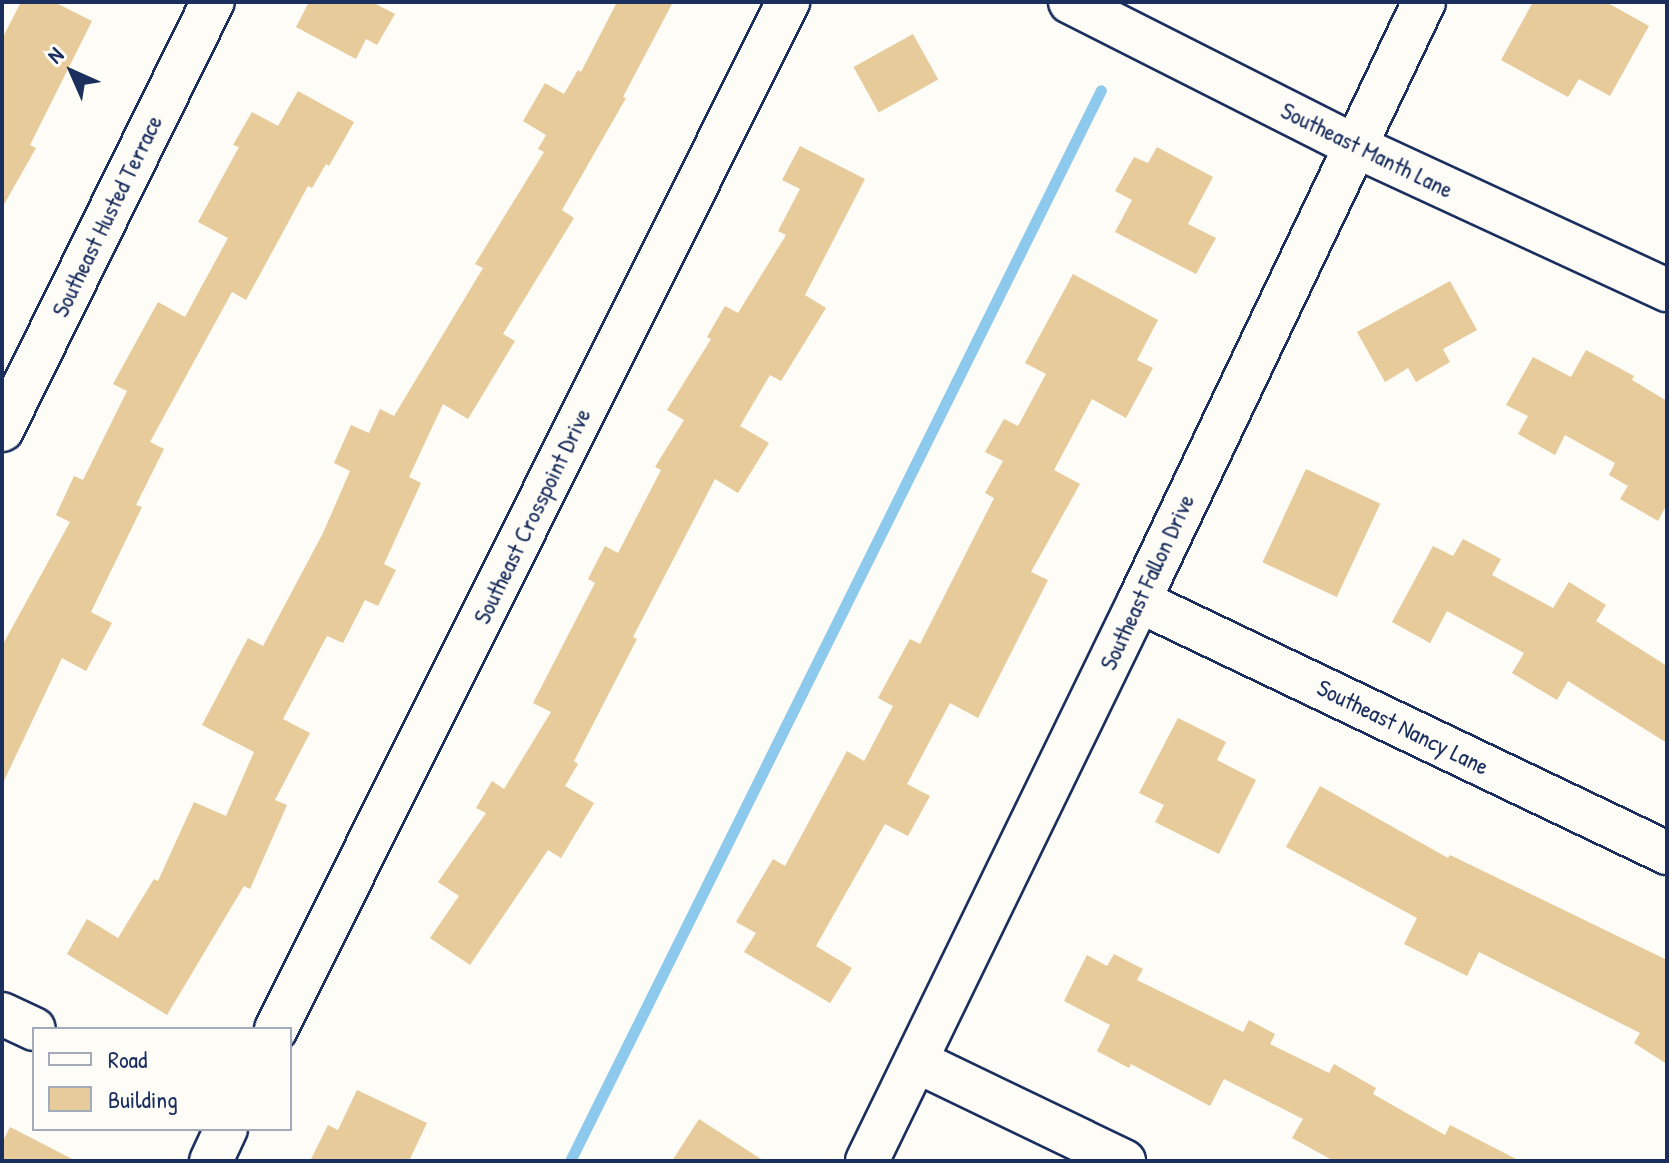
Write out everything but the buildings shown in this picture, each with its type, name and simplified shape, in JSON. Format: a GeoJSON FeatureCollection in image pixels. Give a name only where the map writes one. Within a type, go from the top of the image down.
{"type":"FeatureCollection","features":[{"type":"Feature","properties":{"kind":"street","name":"Southeast Husted Terrace"},"geometry":{"type":"LineString","coordinates":[[2,430],[213,2]]}},
{"type":"Feature","properties":{"kind":"street","name":"Southeast Crosspoint Drive"},"geometry":{"type":"LineString","coordinates":[[277,1027],[788,2]]}},
{"type":"Feature","properties":{"kind":"street","name":"Southeast Manth Lane"},"geometry":{"type":"LineString","coordinates":[[1070,2],[1353,145],[1667,290]]}},
{"type":"Feature","properties":{"kind":"street","name":"Southeast Fallon Drive"},"geometry":{"type":"LineString","coordinates":[[867,1161],[1139,601],[1353,145],[1424,2]]}},
{"type":"Feature","properties":{"kind":"street","name":"Southeast Nancy Lane"},"geometry":{"type":"LineString","coordinates":[[1139,601],[1667,853]]}},
{"type":"Feature","properties":{"kind":"street"},"geometry":{"type":"LineString","coordinates":[[2,1014],[32,1028]]}},
{"type":"Feature","properties":{"kind":"street"},"geometry":{"type":"LineString","coordinates":[[916,1061],[1124,1161]]}},
{"type":"Feature","properties":{"kind":"street"},"geometry":{"type":"LineString","coordinates":[[211,1161],[225,1131]]}},
{"type":"Feature","properties":{"kind":"waterway"},"geometry":{"type":"LineString","coordinates":[[570,1161],[1101,90]]}}]}
